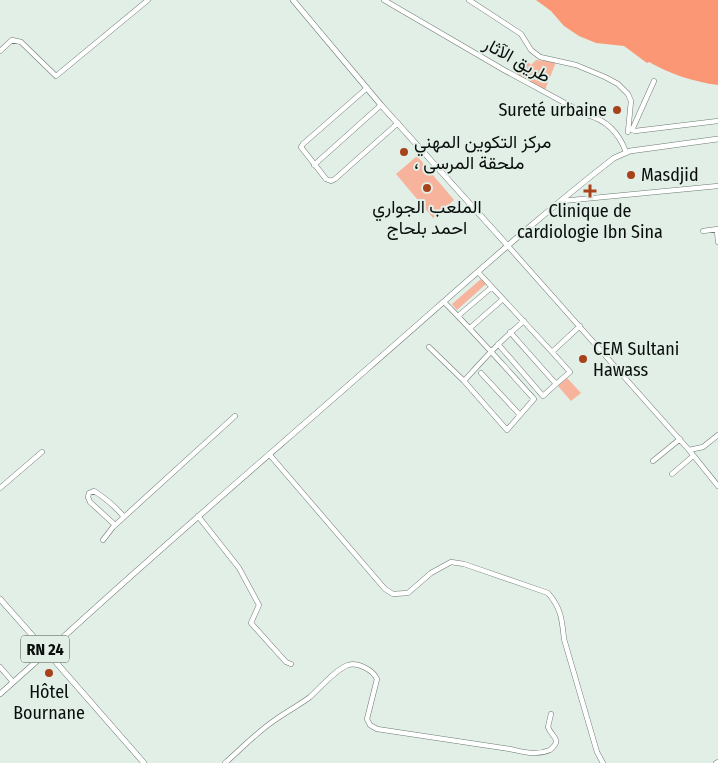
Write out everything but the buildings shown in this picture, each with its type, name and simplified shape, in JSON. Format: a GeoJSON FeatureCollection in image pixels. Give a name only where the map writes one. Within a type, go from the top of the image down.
{"type":"FeatureCollection","features":[{"type":"Feature","properties":{"kind":"main road"},"geometry":{"type":"LineString","coordinates":[[292,0],[366,88],[508,246]]}},
{"type":"Feature","properties":{"kind":"main road"},"geometry":{"type":"LineString","coordinates":[[144,763],[47,652],[122,582],[268,454],[508,246],[608,163],[626,152],[718,139]]}},
{"type":"Feature","properties":{"kind":"main road","name":"RN 24"},"geometry":{"type":"LineString","coordinates":[[0,599],[47,652],[0,694]]}},
{"type":"Feature","properties":{"kind":"street"},"geometry":{"type":"LineString","coordinates":[[0,51],[12,40],[21,42],[56,76],[148,0]]}},
{"type":"Feature","properties":{"kind":"street","name":"طريق الآثار"},"geometry":{"type":"LineString","coordinates":[[384,0],[504,70],[587,115],[598,118],[621,138],[626,152]]}},
{"type":"Feature","properties":{"kind":"street"},"geometry":{"type":"LineString","coordinates":[[469,0],[521,34],[531,50],[540,57],[576,65],[605,76],[618,84],[628,94],[631,101],[629,130]]}},
{"type":"Feature","properties":{"kind":"street"},"geometry":{"type":"LineString","coordinates":[[621,138],[629,130],[654,81]]}},
{"type":"Feature","properties":{"kind":"street"},"geometry":{"type":"LineString","coordinates":[[366,88],[303,144],[301,149],[326,179],[331,181],[335,179],[398,123]]}},
{"type":"Feature","properties":{"kind":"street"},"geometry":{"type":"LineString","coordinates":[[314,165],[381,105]]}},
{"type":"Feature","properties":{"kind":"street"},"geometry":{"type":"LineString","coordinates":[[629,130],[635,131],[718,121]]}},
{"type":"Feature","properties":{"kind":"street"},"geometry":{"type":"LineString","coordinates":[[562,201],[718,186]]}},
{"type":"Feature","properties":{"kind":"street"},"geometry":{"type":"LineString","coordinates":[[703,231],[717,230],[718,242]]}},
{"type":"Feature","properties":{"kind":"street"},"geometry":{"type":"LineString","coordinates":[[508,246],[689,450],[718,486]]}},
{"type":"Feature","properties":{"kind":"street"},"geometry":{"type":"LineString","coordinates":[[478,272],[570,372],[543,396],[498,344]]}},
{"type":"Feature","properties":{"kind":"street"},"geometry":{"type":"LineString","coordinates":[[458,316],[492,287]]}},
{"type":"Feature","properties":{"kind":"street"},"geometry":{"type":"LineString","coordinates":[[470,328],[503,299]]}},
{"type":"Feature","properties":{"kind":"street"},"geometry":{"type":"LineString","coordinates":[[429,347],[464,381],[507,430],[534,399],[444,302]]}},
{"type":"Feature","properties":{"kind":"street"},"geometry":{"type":"LineString","coordinates":[[464,381],[510,332],[524,321]]}},
{"type":"Feature","properties":{"kind":"street"},"geometry":{"type":"LineString","coordinates":[[552,352],[580,326]]}},
{"type":"Feature","properties":{"kind":"street"},"geometry":{"type":"LineString","coordinates":[[510,332],[556,384]]}},
{"type":"Feature","properties":{"kind":"street"},"geometry":{"type":"LineString","coordinates":[[481,373],[520,415]]}},
{"type":"Feature","properties":{"kind":"street"},"geometry":{"type":"LineString","coordinates":[[103,540],[115,525],[235,416]]}},
{"type":"Feature","properties":{"kind":"street"},"geometry":{"type":"LineString","coordinates":[[689,450],[702,447],[718,435]]}},
{"type":"Feature","properties":{"kind":"street"},"geometry":{"type":"LineString","coordinates":[[653,461],[680,440]]}},
{"type":"Feature","properties":{"kind":"street"},"geometry":{"type":"LineString","coordinates":[[0,488],[42,452]]}},
{"type":"Feature","properties":{"kind":"street"},"geometry":{"type":"LineString","coordinates":[[268,454],[385,589],[393,594],[408,593],[431,574],[451,562],[464,564],[548,593],[558,605],[564,639],[597,752],[602,763]]}},
{"type":"Feature","properties":{"kind":"street"},"geometry":{"type":"LineString","coordinates":[[672,474],[693,456]]}},
{"type":"Feature","properties":{"kind":"street"},"geometry":{"type":"LineString","coordinates":[[115,525],[90,502],[89,493],[94,491],[117,508],[124,517]]}},
{"type":"Feature","properties":{"kind":"street"},"geometry":{"type":"LineString","coordinates":[[198,516],[238,568],[259,606],[252,623],[286,662],[291,664]]}},
{"type":"Feature","properties":{"kind":"street"},"geometry":{"type":"LineString","coordinates":[[225,763],[275,720],[307,699],[341,668],[348,665],[359,665],[376,676],[377,679],[367,719],[370,725],[377,728],[510,748],[533,754],[550,750],[556,742],[548,727],[551,714]]}},
{"type":"Feature","properties":{"kind":"street"},"geometry":{"type":"LineString","coordinates":[[0,667],[13,682]]}},
{"type":"Feature","properties":{"kind":"shaded area"},"geometry":{"type":"Polygon","coordinates":[[[536,0],[718,0],[718,85],[682,77],[649,62],[647,63],[624,46],[596,43],[579,36],[564,26],[551,11],[536,0]]]}},
{"type":"Feature","properties":{"kind":"shaded area"},"geometry":{"type":"Polygon","coordinates":[[[525,59],[531,65],[536,60],[556,62],[545,90],[514,73],[525,59]]]}},
{"type":"Feature","properties":{"kind":"shaded area"},"geometry":{"type":"Polygon","coordinates":[[[417,156],[454,200],[433,218],[396,174],[417,156]]]}},
{"type":"Feature","properties":{"kind":"shaded area"},"geometry":{"type":"Polygon","coordinates":[[[481,279],[486,284],[457,310],[452,304],[481,279]]]}},
{"type":"Feature","properties":{"kind":"shaded area"},"geometry":{"type":"Polygon","coordinates":[[[567,378],[581,393],[571,401],[558,386],[567,378]]]}},
{"type":"Feature","properties":{"kind":"place","name":"Sureté urbaine"},"geometry":{"type":"Point","coordinates":[617,110]}},
{"type":"Feature","properties":{"kind":"place","name":"مركز التكوين المهني ، ملحقة المرسى"},"geometry":{"type":"Point","coordinates":[404,152]}},
{"type":"Feature","properties":{"kind":"place","name":"Masdjid"},"geometry":{"type":"Point","coordinates":[631,175]}},
{"type":"Feature","properties":{"kind":"place","name":"الملعب الجواري احمد بلحاج"},"geometry":{"type":"Point","coordinates":[427,188]}},
{"type":"Feature","properties":{"kind":"place","name":"Clinique de cardiologie Ibn Sina"},"geometry":{"type":"Point","coordinates":[590,191]}},
{"type":"Feature","properties":{"kind":"place","name":"CEM Sultani Hawass"},"geometry":{"type":"Point","coordinates":[583,359]}},
{"type":"Feature","properties":{"kind":"place","name":"Hôtel Bournane"},"geometry":{"type":"Point","coordinates":[49,673]}}]}
